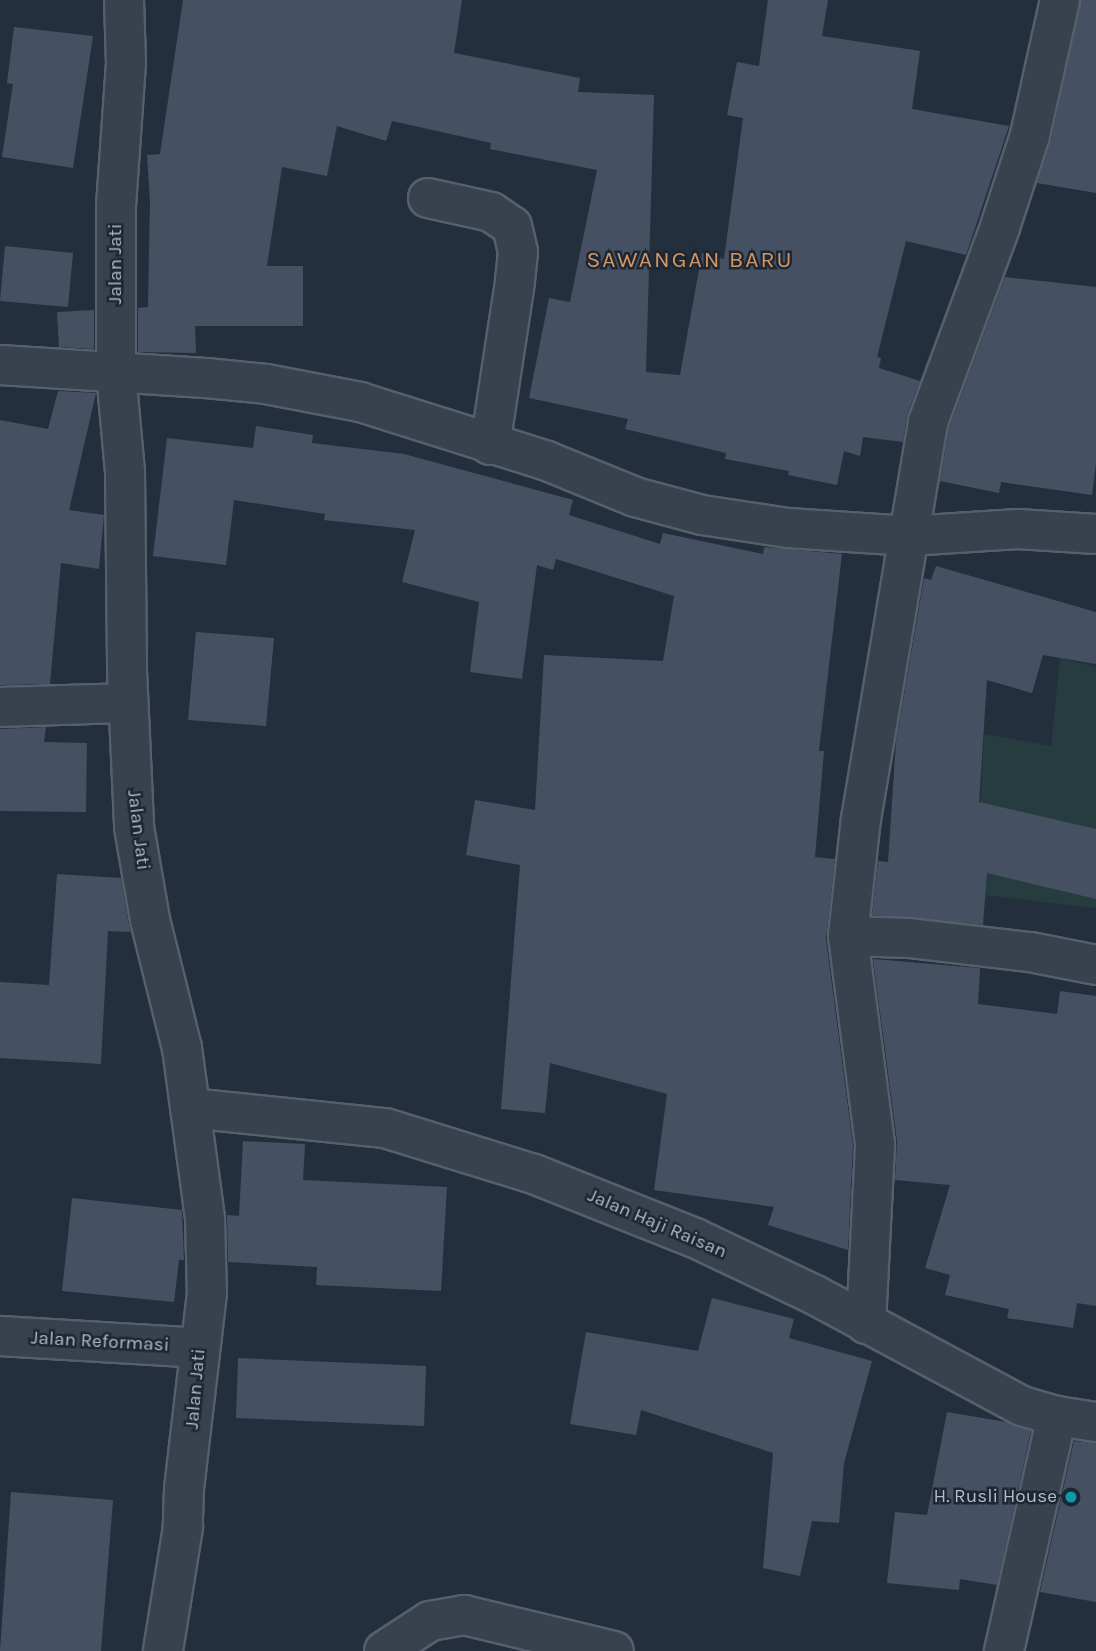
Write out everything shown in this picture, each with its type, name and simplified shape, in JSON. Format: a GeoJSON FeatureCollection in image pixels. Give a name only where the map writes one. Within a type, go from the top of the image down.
{"type":"FeatureCollection","features":[{"type":"Feature","properties":{"kind":"street","name":"Jalan Jati"},"geometry":{"type":"LineString","coordinates":[[124,0],[126,63],[116,206],[116,373],[125,472],[128,703],[134,827],[150,920],[182,1048],[205,1219],[207,1293],[184,1489],[183,1527],[163,1651]]}},
{"type":"Feature","properties":{"kind":"street"},"geometry":{"type":"LineString","coordinates":[[866,1324],[875,1144],[848,936],[861,819],[928,422],[1000,227],[1030,135],[1060,0]]}},
{"type":"Feature","properties":{"kind":"street"},"geometry":{"type":"LineString","coordinates":[[428,198],[491,212],[512,226],[518,252],[515,282],[490,445]]}},
{"type":"Feature","properties":{"kind":"street"},"geometry":{"type":"LineString","coordinates":[[0,365],[266,384],[360,402],[490,445],[547,460],[635,497],[702,515],[788,528],[909,536],[1018,529],[1096,534]]}},
{"type":"Feature","properties":{"kind":"street"},"geometry":{"type":"LineString","coordinates":[[0,707],[128,703]]}},
{"type":"Feature","properties":{"kind":"street"},"geometry":{"type":"LineString","coordinates":[[848,936],[909,938],[1030,952],[1096,965]]}},
{"type":"Feature","properties":{"kind":"street","name":"Jalan Haji Raisan"},"geometry":{"type":"LineString","coordinates":[[190,1108],[385,1128],[534,1174],[695,1238],[813,1294],[1022,1406],[1057,1416],[1096,1422]]}},
{"type":"Feature","properties":{"kind":"street","name":"Jalan Reformasi"},"geometry":{"type":"LineString","coordinates":[[0,1336],[200,1348]]}},
{"type":"Feature","properties":{"kind":"street"},"geometry":{"type":"LineString","coordinates":[[1004,1651],[1057,1416]]}},
{"type":"Feature","properties":{"kind":"street"},"geometry":{"type":"LineString","coordinates":[[384,1651],[430,1621],[464,1615],[614,1651]]}},
{"type":"Feature","properties":{"kind":"green space"},"geometry":{"type":"Polygon","coordinates":[[[1060,658],[1096,667],[1096,908],[976,894],[984,734],[1051,746],[1060,658]]]}},
{"type":"Feature","properties":{"kind":"building"},"geometry":{"type":"Polygon","coordinates":[[[183,0],[462,0],[454,53],[580,78],[578,92],[654,95],[646,372],[680,375],[702,253],[724,259],[743,118],[727,115],[737,62],[759,66],[768,0],[828,0],[822,36],[920,51],[912,109],[1009,126],[966,255],[906,241],[877,357],[881,358],[879,368],[920,381],[907,415],[903,442],[863,437],[860,456],[844,451],[837,485],[788,475],[789,471],[725,459],[726,453],[625,429],[628,419],[529,398],[549,298],[570,302],[597,170],[490,149],[491,143],[392,121],[386,141],[337,126],[327,176],[282,167],[267,266],[303,266],[303,326],[195,326],[196,353],[138,352],[138,308],[148,307],[150,201],[147,155],[160,154],[183,0]]]}},
{"type":"Feature","properties":{"kind":"building"},"geometry":{"type":"Polygon","coordinates":[[[1081,0],[1096,0],[1096,193],[1037,183],[1051,140],[1081,0]]]}},
{"type":"Feature","properties":{"kind":"building"},"geometry":{"type":"Polygon","coordinates":[[[14,27],[93,36],[73,168],[2,157],[13,84],[7,83],[14,27]]]}},
{"type":"Feature","properties":{"kind":"building"},"geometry":{"type":"Polygon","coordinates":[[[5,246],[73,253],[68,307],[0,301],[5,246]]]}},
{"type":"Feature","properties":{"kind":"building"},"geometry":{"type":"Polygon","coordinates":[[[1005,277],[1096,287],[1096,464],[1092,495],[1001,482],[999,493],[940,481],[949,428],[1005,277]]]}},
{"type":"Feature","properties":{"kind":"building"},"geometry":{"type":"Polygon","coordinates":[[[94,310],[94,349],[59,347],[57,312],[94,310]]]}},
{"type":"Feature","properties":{"kind":"building"},"geometry":{"type":"Polygon","coordinates":[[[58,391],[96,393],[69,510],[104,515],[99,569],[61,563],[50,684],[0,685],[0,420],[48,429],[58,391]]]}},
{"type":"Feature","properties":{"kind":"building"},"geometry":{"type":"Polygon","coordinates":[[[256,426],[313,435],[312,443],[404,454],[573,500],[569,515],[660,544],[663,533],[763,554],[764,547],[842,554],[819,751],[824,751],[815,857],[835,859],[826,939],[853,1145],[848,1250],[768,1225],[774,1207],[654,1190],[667,1094],[550,1063],[545,1113],[501,1109],[520,865],[466,855],[475,800],[535,810],[544,655],[663,661],[674,596],[556,559],[553,570],[537,565],[522,679],[470,672],[479,602],[402,582],[415,530],[324,520],[325,514],[234,500],[226,565],[153,556],[167,438],[253,448],[256,426]]]}},
{"type":"Feature","properties":{"kind":"building"},"geometry":{"type":"Polygon","coordinates":[[[936,566],[1096,612],[1096,664],[1043,655],[1032,693],[987,680],[979,802],[1096,829],[1096,899],[987,873],[983,925],[872,915],[878,861],[888,862],[896,742],[924,578],[931,580],[936,566]]]}},
{"type":"Feature","properties":{"kind":"building"},"geometry":{"type":"Polygon","coordinates":[[[196,632],[274,638],[266,726],[188,720],[196,632]]]}},
{"type":"Feature","properties":{"kind":"building"},"geometry":{"type":"Polygon","coordinates":[[[46,727],[44,742],[87,743],[86,812],[0,811],[0,729],[46,727]]]}},
{"type":"Feature","properties":{"kind":"building"},"geometry":{"type":"Polygon","coordinates":[[[57,874],[121,878],[130,932],[108,931],[101,1064],[0,1058],[0,982],[49,985],[57,874]]]}},
{"type":"Feature","properties":{"kind":"building"},"geometry":{"type":"Polygon","coordinates":[[[873,959],[980,968],[978,1004],[1057,1014],[1060,991],[1096,996],[1096,1306],[1077,1303],[1073,1328],[1007,1318],[1009,1309],[945,1295],[950,1275],[925,1268],[950,1185],[895,1180],[897,1141],[873,959]]]}},
{"type":"Feature","properties":{"kind":"building"},"geometry":{"type":"Polygon","coordinates":[[[243,1141],[305,1144],[303,1180],[447,1187],[441,1291],[316,1285],[317,1267],[228,1262],[227,1215],[239,1216],[243,1141]]]}},
{"type":"Feature","properties":{"kind":"building"},"geometry":{"type":"Polygon","coordinates":[[[72,1198],[182,1210],[184,1260],[179,1260],[174,1302],[62,1291],[72,1198]]]}},
{"type":"Feature","properties":{"kind":"building"},"geometry":{"type":"Polygon","coordinates":[[[712,1298],[794,1319],[789,1338],[872,1361],[844,1463],[839,1523],[812,1521],[800,1576],[763,1568],[773,1453],[641,1410],[636,1435],[570,1424],[586,1332],[698,1351],[712,1298]]]}},
{"type":"Feature","properties":{"kind":"building"},"geometry":{"type":"Polygon","coordinates":[[[238,1358],[426,1366],[424,1426],[236,1418],[238,1358]]]}},
{"type":"Feature","properties":{"kind":"building"},"geometry":{"type":"Polygon","coordinates":[[[947,1412],[1006,1422],[1031,1431],[997,1585],[960,1579],[959,1590],[887,1583],[895,1512],[927,1515],[947,1412]]]}},
{"type":"Feature","properties":{"kind":"building","name":"H. Rusli House"},"geometry":{"type":"Polygon","coordinates":[[[1074,1441],[1096,1443],[1096,1602],[1040,1592],[1074,1441]]]}},
{"type":"Feature","properties":{"kind":"building"},"geometry":{"type":"Polygon","coordinates":[[[11,1492],[113,1500],[101,1651],[0,1651],[11,1492]]]}},
{"type":"Feature","properties":{"kind":"place","name":"H. Rusli House"},"geometry":{"type":"Point","coordinates":[1071,1497]}},
{"type":"Feature","properties":{"kind":"district","name":"SAWANGAN BARU"},"geometry":{"type":"Point","coordinates":[690,260]}}]}
